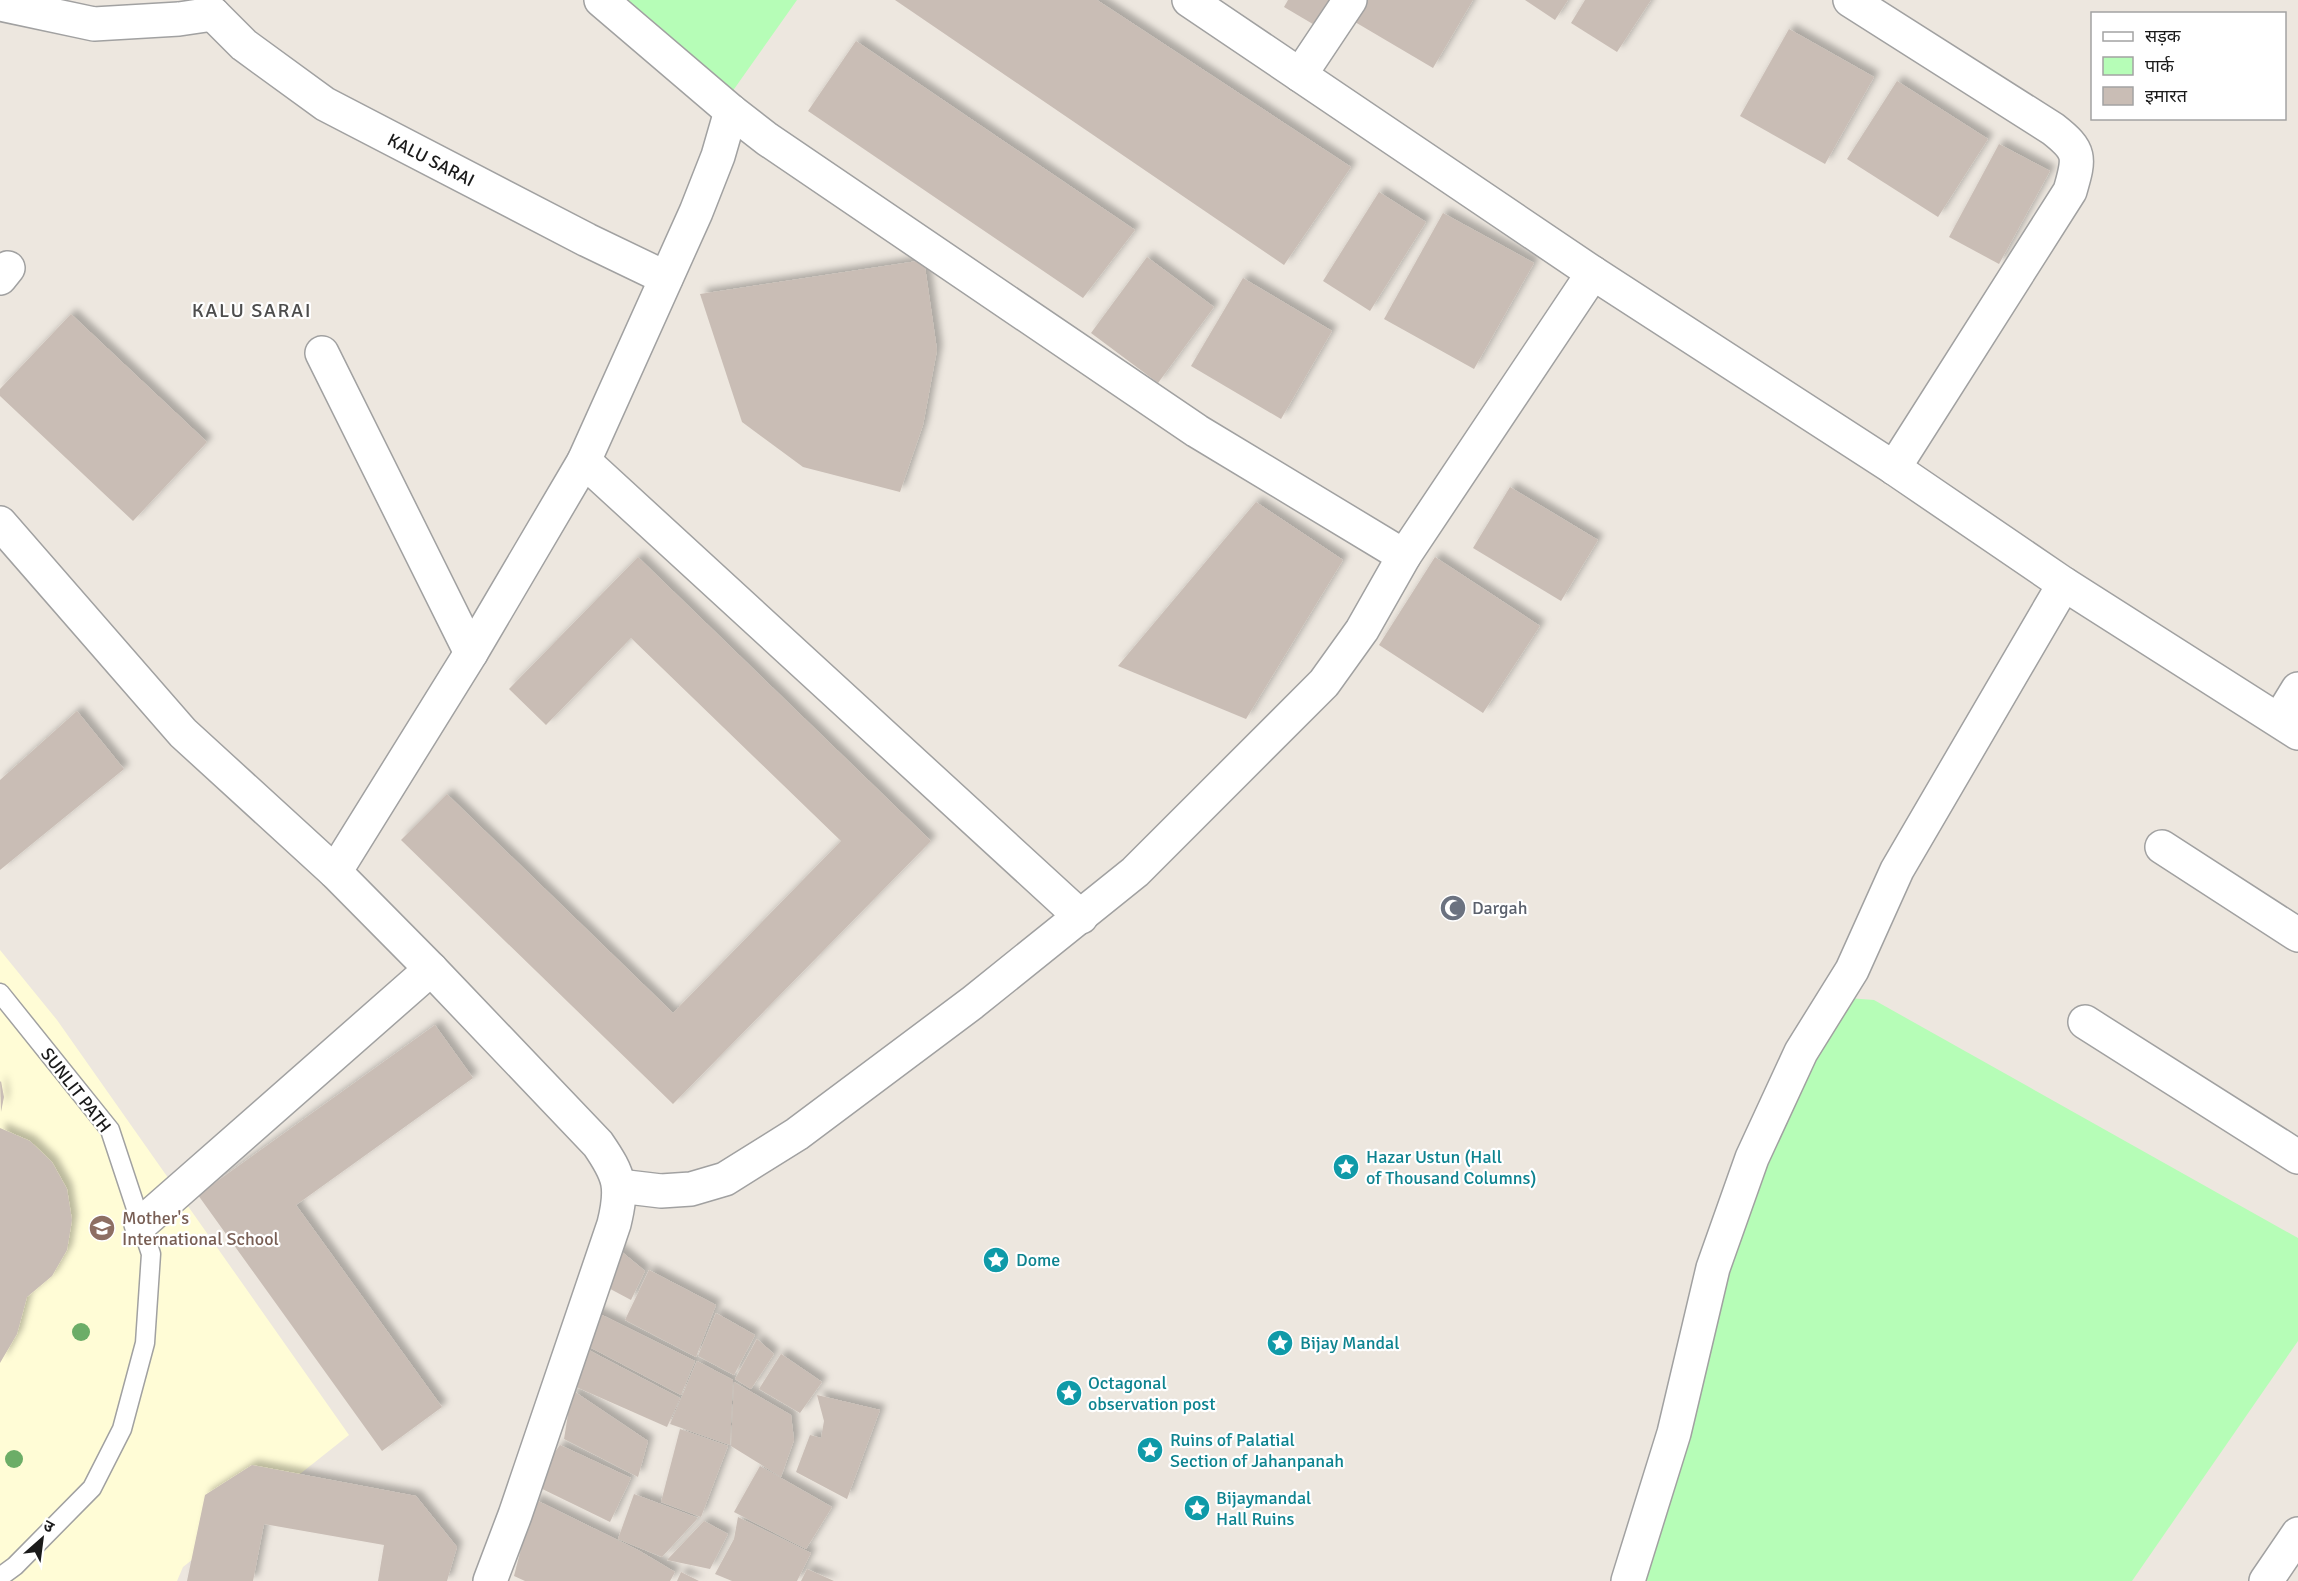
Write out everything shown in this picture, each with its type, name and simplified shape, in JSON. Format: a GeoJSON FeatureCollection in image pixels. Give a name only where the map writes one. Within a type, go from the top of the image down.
{"type":"FeatureCollection","features":[{"type":"Feature","properties":{"kind":"street"},"geometry":{"type":"LineString","coordinates":[[601,0],[767,139],[1197,431],[1404,556]]}},
{"type":"Feature","properties":{"kind":"street"},"geometry":{"type":"LineString","coordinates":[[1189,0],[1593,273],[1894,468],[2064,584],[2288,727],[2298,689]]}},
{"type":"Feature","properties":{"kind":"street"},"geometry":{"type":"LineString","coordinates":[[1300,75],[1350,0]]}},
{"type":"Feature","properties":{"kind":"street"},"geometry":{"type":"LineString","coordinates":[[1850,0],[2053,129],[2076,151],[2077,170],[2070,191],[1894,468]]}},
{"type":"Feature","properties":{"kind":"street"},"geometry":{"type":"LineString","coordinates":[[0,4],[94,24],[179,19],[212,7]]}},
{"type":"Feature","properties":{"kind":"street","name":"KALU SARAI"},"geometry":{"type":"LineString","coordinates":[[212,7],[244,45],[325,104],[587,240],[666,278]]}},
{"type":"Feature","properties":{"kind":"street"},"geometry":{"type":"LineString","coordinates":[[334,872],[471,653],[584,461],[715,165],[731,111]]}},
{"type":"Feature","properties":{"kind":"street"},"geometry":{"type":"LineString","coordinates":[[619,1186],[661,1191],[691,1189],[725,1179],[797,1134],[972,1003],[1135,872],[1324,683],[1362,630],[1404,556],[1593,273]]}},
{"type":"Feature","properties":{"kind":"street"},"geometry":{"type":"LineString","coordinates":[[322,353],[471,653]]}},
{"type":"Feature","properties":{"kind":"street"},"geometry":{"type":"LineString","coordinates":[[584,461],[1081,916]]}},
{"type":"Feature","properties":{"kind":"street"},"geometry":{"type":"LineString","coordinates":[[0,523],[183,733],[334,872],[431,969],[598,1144],[612,1164],[619,1186],[619,1202],[614,1224],[515,1515],[490,1581]]}},
{"type":"Feature","properties":{"kind":"street"},"geometry":{"type":"LineString","coordinates":[[1628,1581],[1674,1433],[1713,1268],[1752,1158],[1801,1052],[1852,970],[1897,870],[2064,584]]}},
{"type":"Feature","properties":{"kind":"street"},"geometry":{"type":"LineString","coordinates":[[2162,847],[2298,935]]}},
{"type":"Feature","properties":{"kind":"street"},"geometry":{"type":"LineString","coordinates":[[141,1224],[431,969]]}},
{"type":"Feature","properties":{"kind":"street"},"geometry":{"type":"LineString","coordinates":[[2085,1022],[2298,1157]]}},
{"type":"Feature","properties":{"kind":"street"},"geometry":{"type":"LineString","coordinates":[[2266,1581],[2298,1534]]}},
{"type":"Feature","properties":{"kind":"lane","name":"SUNLIT PATH"},"geometry":{"type":"LineString","coordinates":[[0,993],[110,1131],[151,1254],[145,1343],[122,1429],[92,1488],[15,1566],[0,1577]]}},
{"type":"Feature","properties":{"kind":"shaded area","name":"Mother's International School"},"geometry":{"type":"Polygon","coordinates":[[[0,950],[57,1020],[349,1435],[183,1567],[177,1581],[0,1581],[0,950]]]}},
{"type":"Feature","properties":{"kind":"green space"},"geometry":{"type":"Polygon","coordinates":[[[625,0],[797,0],[732,92],[646,15],[625,0]]]}},
{"type":"Feature","properties":{"kind":"green space"},"geometry":{"type":"Polygon","coordinates":[[[1835,997],[1874,1000],[2298,1238],[2298,1341],[2132,1581],[1628,1581],[1713,1268],[1835,997]]]}},
{"type":"Feature","properties":{"kind":"building"},"geometry":{"type":"Polygon","coordinates":[[[895,0],[1097,0],[1351,167],[1284,265],[895,0]]]}},
{"type":"Feature","properties":{"kind":"building"},"geometry":{"type":"Polygon","coordinates":[[[1288,0],[1341,0],[1323,30],[1284,7],[1288,0]]]}},
{"type":"Feature","properties":{"kind":"building"},"geometry":{"type":"Polygon","coordinates":[[[1367,0],[1473,0],[1433,68],[1355,22],[1367,0]]]}},
{"type":"Feature","properties":{"kind":"building"},"geometry":{"type":"Polygon","coordinates":[[[1525,0],[1568,0],[1555,20],[1525,0]]]}},
{"type":"Feature","properties":{"kind":"building"},"geometry":{"type":"Polygon","coordinates":[[[1585,0],[1651,0],[1617,52],[1571,23],[1585,0]]]}},
{"type":"Feature","properties":{"kind":"building"},"geometry":{"type":"Polygon","coordinates":[[[1789,29],[1874,77],[1825,164],[1740,116],[1789,29]]]}},
{"type":"Feature","properties":{"kind":"building"},"geometry":{"type":"Polygon","coordinates":[[[856,41],[1135,230],[1083,298],[808,111],[856,41]]]}},
{"type":"Feature","properties":{"kind":"building"},"geometry":{"type":"Polygon","coordinates":[[[1897,81],[1988,139],[1938,217],[1847,159],[1897,81]]]}},
{"type":"Feature","properties":{"kind":"building"},"geometry":{"type":"Polygon","coordinates":[[[1999,144],[2050,171],[1999,264],[1949,237],[1999,144]]]}},
{"type":"Feature","properties":{"kind":"building"},"geometry":{"type":"Polygon","coordinates":[[[1379,192],[1426,222],[1370,311],[1323,281],[1379,192]]]}},
{"type":"Feature","properties":{"kind":"building"},"geometry":{"type":"Polygon","coordinates":[[[1443,213],[1534,263],[1474,369],[1384,319],[1443,213]]]}},
{"type":"Feature","properties":{"kind":"building"},"geometry":{"type":"Polygon","coordinates":[[[1147,257],[1214,307],[1158,383],[1091,333],[1147,257]]]}},
{"type":"Feature","properties":{"kind":"building"},"geometry":{"type":"Polygon","coordinates":[[[924,260],[937,350],[923,425],[900,492],[803,467],[742,422],[700,294],[924,260]]]}},
{"type":"Feature","properties":{"kind":"building"},"geometry":{"type":"Polygon","coordinates":[[[1243,278],[1332,331],[1281,419],[1191,366],[1243,278]]]}},
{"type":"Feature","properties":{"kind":"building"},"geometry":{"type":"Polygon","coordinates":[[[71,314],[207,442],[133,521],[0,396],[0,389],[71,314]]]}},
{"type":"Feature","properties":{"kind":"building"},"geometry":{"type":"Polygon","coordinates":[[[1510,487],[1598,540],[1561,601],[1473,548],[1510,487]]]}},
{"type":"Feature","properties":{"kind":"building"},"geometry":{"type":"Polygon","coordinates":[[[1256,502],[1343,560],[1246,719],[1118,666],[1256,502]]]}},
{"type":"Feature","properties":{"kind":"building"},"geometry":{"type":"Polygon","coordinates":[[[638,557],[931,841],[673,1104],[401,840],[447,794],[673,1013],[841,841],[631,638],[546,725],[509,689],[638,557]]]}},
{"type":"Feature","properties":{"kind":"building"},"geometry":{"type":"Polygon","coordinates":[[[1435,557],[1540,626],[1483,713],[1379,645],[1435,557]]]}},
{"type":"Feature","properties":{"kind":"building"},"geometry":{"type":"Polygon","coordinates":[[[77,711],[124,769],[0,870],[0,780],[77,711]]]}},
{"type":"Feature","properties":{"kind":"building"},"geometry":{"type":"Polygon","coordinates":[[[435,1025],[473,1078],[296,1205],[442,1407],[382,1451],[198,1195],[435,1025]]]}},
{"type":"Feature","properties":{"kind":"building"},"geometry":{"type":"Polygon","coordinates":[[[0,1082],[4,1097],[1,1112],[0,1082]]]}},
{"type":"Feature","properties":{"kind":"building"},"geometry":{"type":"Polygon","coordinates":[[[0,1128],[30,1141],[52,1162],[67,1189],[72,1220],[67,1250],[52,1276],[27,1297],[17,1334],[0,1363],[0,1128]]]}},
{"type":"Feature","properties":{"kind":"building"},"geometry":{"type":"Polygon","coordinates":[[[616,1247],[645,1271],[631,1300],[601,1284],[616,1247]]]}},
{"type":"Feature","properties":{"kind":"building"},"geometry":{"type":"Polygon","coordinates":[[[649,1270],[716,1305],[696,1357],[625,1320],[649,1270]]]}},
{"type":"Feature","properties":{"kind":"building"},"geometry":{"type":"Polygon","coordinates":[[[588,1308],[695,1361],[681,1395],[582,1343],[588,1308]]]}},
{"type":"Feature","properties":{"kind":"building"},"geometry":{"type":"Polygon","coordinates":[[[716,1313],[755,1335],[734,1375],[698,1356],[716,1313]]]}},
{"type":"Feature","properties":{"kind":"building"},"geometry":{"type":"Polygon","coordinates":[[[757,1339],[774,1354],[751,1389],[735,1379],[757,1339]]]}},
{"type":"Feature","properties":{"kind":"building"},"geometry":{"type":"Polygon","coordinates":[[[581,1346],[680,1398],[667,1427],[574,1386],[581,1346]]]}},
{"type":"Feature","properties":{"kind":"building"},"geometry":{"type":"Polygon","coordinates":[[[781,1354],[822,1382],[800,1413],[759,1389],[781,1354]]]}},
{"type":"Feature","properties":{"kind":"building"},"geometry":{"type":"Polygon","coordinates":[[[697,1361],[733,1380],[730,1445],[670,1424],[697,1361]]]}},
{"type":"Feature","properties":{"kind":"building"},"geometry":{"type":"Polygon","coordinates":[[[734,1382],[791,1415],[794,1440],[781,1477],[731,1446],[734,1382]]]}},
{"type":"Feature","properties":{"kind":"building"},"geometry":{"type":"Polygon","coordinates":[[[572,1390],[648,1441],[638,1477],[564,1439],[572,1390]]]}},
{"type":"Feature","properties":{"kind":"building"},"geometry":{"type":"Polygon","coordinates":[[[817,1395],[880,1410],[847,1499],[796,1472],[810,1435],[821,1438],[824,1421],[817,1395]]]}},
{"type":"Feature","properties":{"kind":"building"},"geometry":{"type":"Polygon","coordinates":[[[680,1429],[728,1446],[701,1517],[661,1502],[680,1429]]]}},
{"type":"Feature","properties":{"kind":"building"},"geometry":{"type":"Polygon","coordinates":[[[560,1445],[631,1478],[610,1522],[532,1484],[560,1445]]]}},
{"type":"Feature","properties":{"kind":"building"},"geometry":{"type":"Polygon","coordinates":[[[252,1465],[416,1496],[457,1547],[447,1581],[378,1581],[384,1545],[264,1524],[253,1581],[187,1581],[205,1495],[252,1465]]]}},
{"type":"Feature","properties":{"kind":"building"},"geometry":{"type":"Polygon","coordinates":[[[760,1466],[832,1507],[806,1549],[734,1512],[760,1466]]]}},
{"type":"Feature","properties":{"kind":"building"},"geometry":{"type":"Polygon","coordinates":[[[634,1494],[698,1518],[662,1557],[618,1539],[634,1494]]]}},
{"type":"Feature","properties":{"kind":"building"},"geometry":{"type":"Polygon","coordinates":[[[534,1499],[638,1550],[675,1572],[670,1581],[525,1581],[514,1576],[534,1499]]]}},
{"type":"Feature","properties":{"kind":"building"},"geometry":{"type":"Polygon","coordinates":[[[738,1517],[811,1553],[797,1581],[732,1581],[715,1574],[734,1539],[738,1517]]]}},
{"type":"Feature","properties":{"kind":"building"},"geometry":{"type":"Polygon","coordinates":[[[704,1521],[728,1534],[710,1569],[667,1560],[704,1521]]]}},
{"type":"Feature","properties":{"kind":"building"},"geometry":{"type":"Polygon","coordinates":[[[807,1569],[834,1581],[801,1581],[807,1569]]]}},
{"type":"Feature","properties":{"kind":"building"},"geometry":{"type":"Polygon","coordinates":[[[681,1572],[699,1581],[677,1581],[681,1572]]]}},
{"type":"Feature","properties":{"kind":"place","name":"Dargah"},"geometry":{"type":"Point","coordinates":[1453,908]}},
{"type":"Feature","properties":{"kind":"place","name":"Hazar Ustun (Hall of Thousand Columns)"},"geometry":{"type":"Point","coordinates":[1346,1167]}},
{"type":"Feature","properties":{"kind":"place","name":"Mother's International School"},"geometry":{"type":"Point","coordinates":[102,1228]}},
{"type":"Feature","properties":{"kind":"place","name":"Dome"},"geometry":{"type":"Point","coordinates":[996,1260]}},
{"type":"Feature","properties":{"kind":"place","name":"Bijay Mandal"},"geometry":{"type":"Point","coordinates":[1280,1343]}},
{"type":"Feature","properties":{"kind":"place","name":"Octagonal observation post"},"geometry":{"type":"Point","coordinates":[1069,1393]}},
{"type":"Feature","properties":{"kind":"place","name":"Ruins of Palatial Section of Jahanpanah"},"geometry":{"type":"Point","coordinates":[1150,1450]}},
{"type":"Feature","properties":{"kind":"place","name":"Bijaymandal Hall Ruins"},"geometry":{"type":"Point","coordinates":[1197,1508]}},
{"type":"Feature","properties":{"kind":"district","name":"KALU SARAI"},"geometry":{"type":"Point","coordinates":[252,310]}}]}
